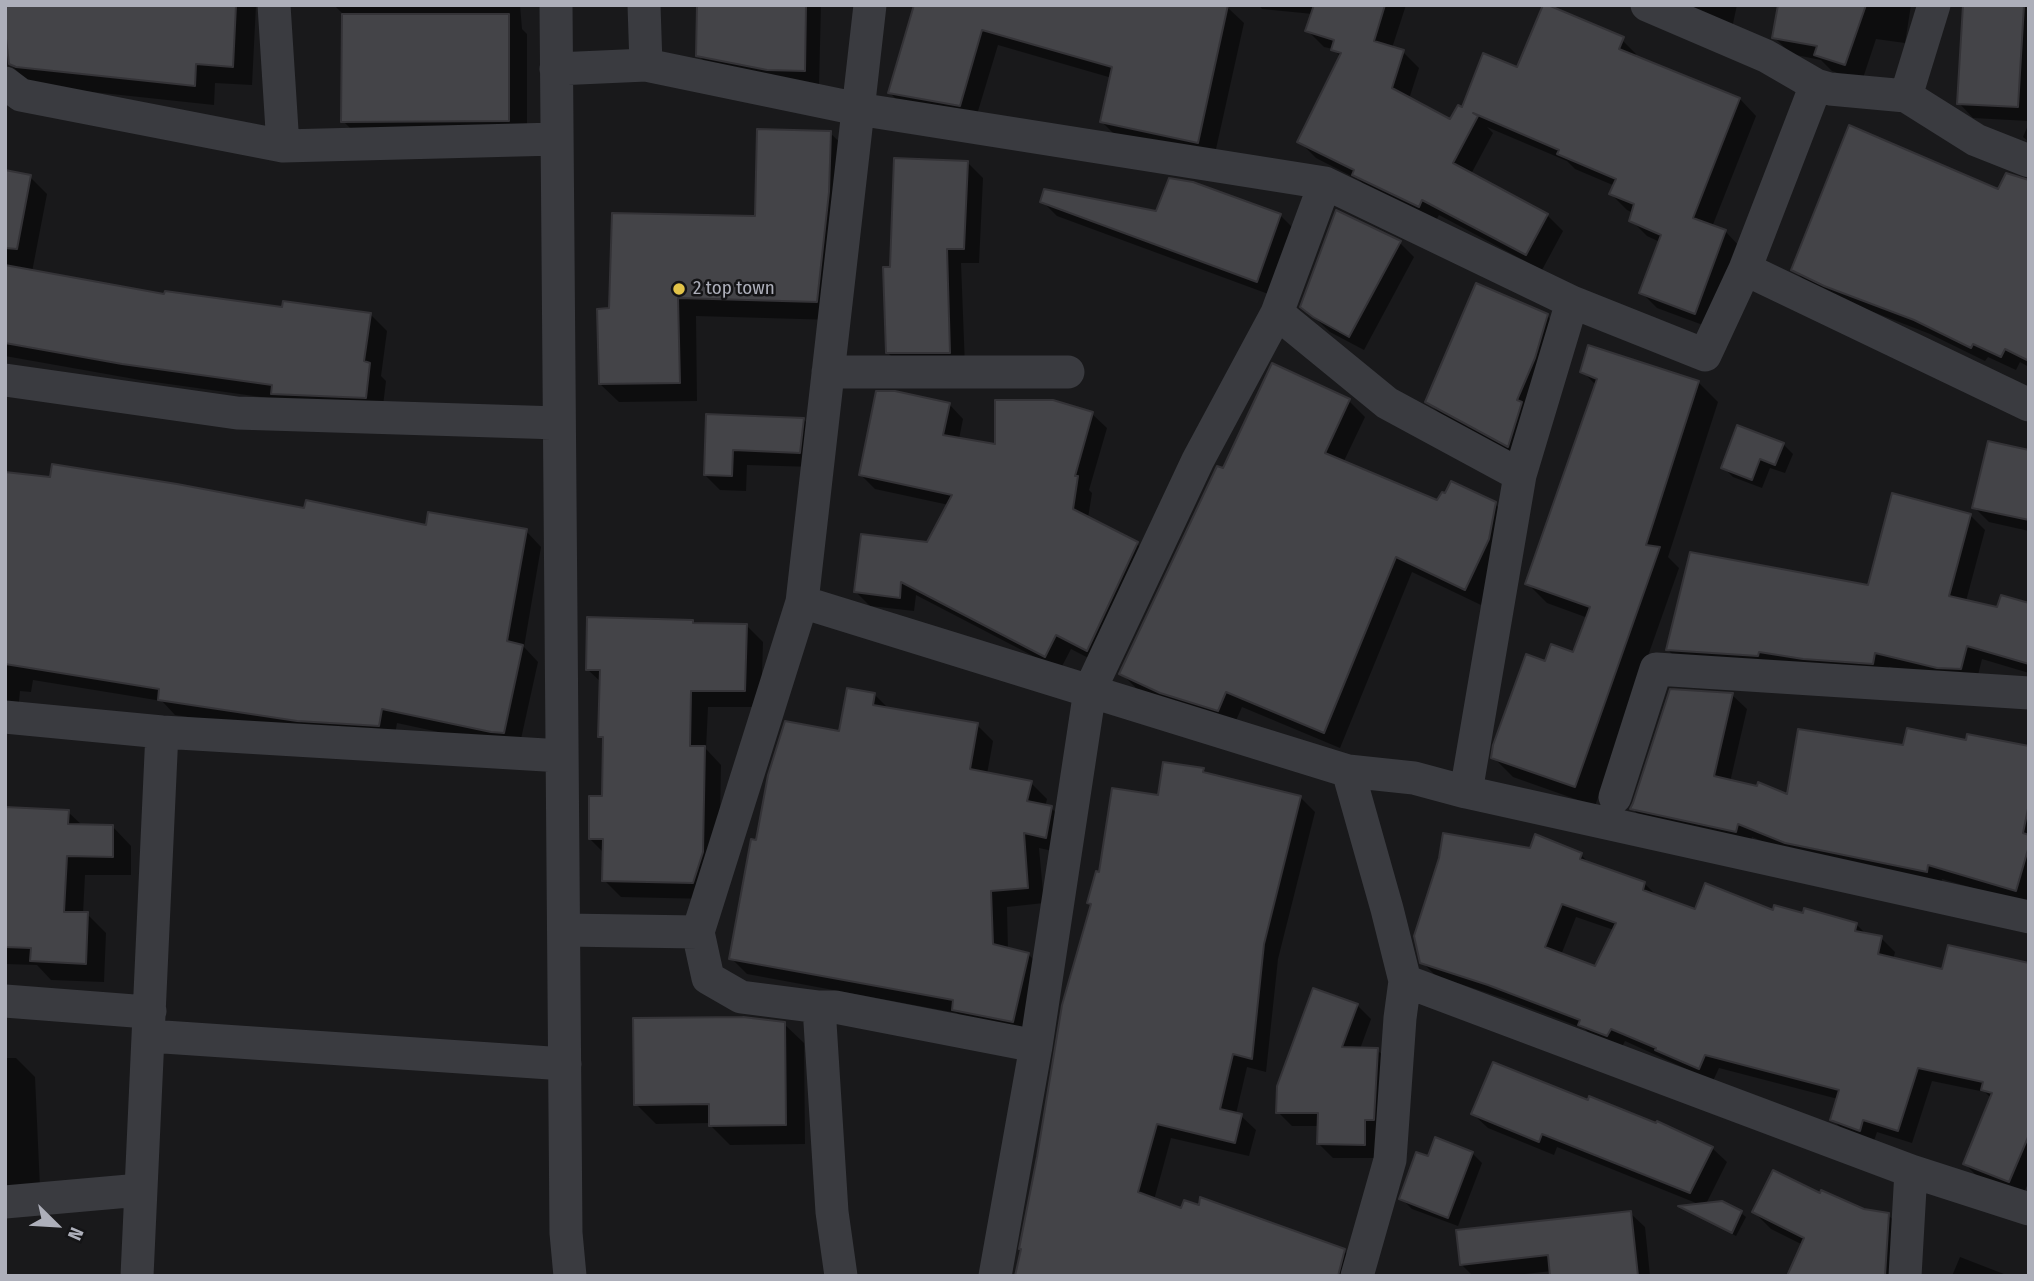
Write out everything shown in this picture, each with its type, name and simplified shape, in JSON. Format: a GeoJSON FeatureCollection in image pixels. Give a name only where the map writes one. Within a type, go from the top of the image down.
{"type":"FeatureCollection","features":[{"type":"Feature","properties":{"kind":"street"},"geometry":{"type":"LineString","coordinates":[[274,5],[283,146]]}},
{"type":"Feature","properties":{"kind":"street"},"geometry":{"type":"LineString","coordinates":[[556,5],[566,1233],[570,1276]]}},
{"type":"Feature","properties":{"kind":"street"},"geometry":{"type":"LineString","coordinates":[[644,5],[646,65]]}},
{"type":"Feature","properties":{"kind":"street"},"geometry":{"type":"LineString","coordinates":[[870,5],[802,602],[698,932],[708,978],[741,997],[835,1007],[1035,1046]]}},
{"type":"Feature","properties":{"kind":"street"},"geometry":{"type":"LineString","coordinates":[[1647,5],[1766,56],[1816,85],[1830,89],[1906,96],[1976,140],[2029,161]]}},
{"type":"Feature","properties":{"kind":"street"},"geometry":{"type":"LineString","coordinates":[[1906,96],[1934,5]]}},
{"type":"Feature","properties":{"kind":"street"},"geometry":{"type":"LineString","coordinates":[[556,69],[646,65],[858,109],[1325,183],[1572,302],[1705,355],[1745,269],[1816,85]]}},
{"type":"Feature","properties":{"kind":"street"},"geometry":{"type":"LineString","coordinates":[[5,83],[21,95],[283,146],[557,139]]}},
{"type":"Feature","properties":{"kind":"street"},"geometry":{"type":"LineString","coordinates":[[995,1276],[1035,1046],[1090,690],[1198,460],[1276,313],[1325,183]]}},
{"type":"Feature","properties":{"kind":"street"},"geometry":{"type":"LineString","coordinates":[[1745,269],[2029,405]]}},
{"type":"Feature","properties":{"kind":"street"},"geometry":{"type":"LineString","coordinates":[[1466,792],[1520,475],[1572,302]]}},
{"type":"Feature","properties":{"kind":"street"},"geometry":{"type":"LineString","coordinates":[[1276,313],[1387,403],[1520,475]]}},
{"type":"Feature","properties":{"kind":"street"},"geometry":{"type":"LineString","coordinates":[[828,372],[1068,372]]}},
{"type":"Feature","properties":{"kind":"street"},"geometry":{"type":"LineString","coordinates":[[5,380],[237,413],[559,423]]}},
{"type":"Feature","properties":{"kind":"street"},"geometry":{"type":"LineString","coordinates":[[802,602],[1348,771],[1414,778],[1466,792],[2029,917]]}},
{"type":"Feature","properties":{"kind":"street"},"geometry":{"type":"LineString","coordinates":[[1615,797],[1656,669],[2029,693]]}},
{"type":"Feature","properties":{"kind":"street"},"geometry":{"type":"LineString","coordinates":[[5,717],[162,732],[562,756]]}},
{"type":"Feature","properties":{"kind":"street"},"geometry":{"type":"LineString","coordinates":[[137,1276],[162,732]]}},
{"type":"Feature","properties":{"kind":"street"},"geometry":{"type":"LineString","coordinates":[[1348,771],[1405,981],[1390,1160],[1357,1276]]}},
{"type":"Feature","properties":{"kind":"street"},"geometry":{"type":"LineString","coordinates":[[564,930],[698,932]]}},
{"type":"Feature","properties":{"kind":"street"},"geometry":{"type":"LineString","coordinates":[[1405,981],[1911,1171],[2029,1209]]}},
{"type":"Feature","properties":{"kind":"street"},"geometry":{"type":"LineString","coordinates":[[5,1000],[150,1023],[565,1064]]}},
{"type":"Feature","properties":{"kind":"street"},"geometry":{"type":"LineString","coordinates":[[819,1007],[832,1212],[841,1276]]}},
{"type":"Feature","properties":{"kind":"street"},"geometry":{"type":"LineString","coordinates":[[1905,1276],[1911,1171]]}},
{"type":"Feature","properties":{"kind":"street"},"geometry":{"type":"LineString","coordinates":[[5,1202],[140,1190]]}},
{"type":"Feature","properties":{"kind":"building"},"geometry":{"type":"Polygon","coordinates":[[[5,5],[236,5],[233,67],[196,64],[195,86],[16,67],[9,64],[5,5]]]}},
{"type":"Feature","properties":{"kind":"building"},"geometry":{"type":"Polygon","coordinates":[[[697,5],[806,5],[805,71],[767,70],[696,56],[697,5]]]}},
{"type":"Feature","properties":{"kind":"building"},"geometry":{"type":"Polygon","coordinates":[[[914,5],[1228,5],[1198,143],[1100,122],[1112,67],[982,30],[960,106],[888,93],[914,5]]]}},
{"type":"Feature","properties":{"kind":"building"},"geometry":{"type":"Polygon","coordinates":[[[1314,5],[1385,5],[1374,41],[1404,50],[1392,88],[1450,119],[1458,105],[1462,107],[1483,53],[1517,67],[1543,5],[1624,37],[1619,49],[1740,98],[1693,218],[1726,230],[1695,314],[1639,293],[1661,235],[1629,221],[1634,204],[1609,194],[1616,179],[1557,154],[1559,150],[1473,113],[1478,116],[1453,163],[1548,214],[1526,255],[1422,200],[1419,207],[1352,175],[1354,170],[1297,142],[1341,53],[1331,50],[1334,40],[1305,31],[1314,5]]]}},
{"type":"Feature","properties":{"kind":"building"},"geometry":{"type":"Polygon","coordinates":[[[1778,5],[1866,5],[1845,65],[1814,55],[1817,46],[1772,38],[1778,5]]]}},
{"type":"Feature","properties":{"kind":"building"},"geometry":{"type":"Polygon","coordinates":[[[1963,5],[2024,5],[2018,107],[1957,104],[1963,5]]]}},
{"type":"Feature","properties":{"kind":"building"},"geometry":{"type":"Polygon","coordinates":[[[342,14],[509,14],[509,121],[341,122],[342,14]]]}},
{"type":"Feature","properties":{"kind":"building"},"geometry":{"type":"Polygon","coordinates":[[[1849,125],[1998,189],[2006,173],[2029,180],[2029,361],[2005,349],[2001,357],[1973,344],[1971,348],[1914,320],[1824,286],[1791,270],[1849,125]]]}},
{"type":"Feature","properties":{"kind":"building"},"geometry":{"type":"Polygon","coordinates":[[[757,129],[831,131],[829,192],[817,302],[678,298],[680,383],[599,384],[597,309],[609,308],[612,213],[755,216],[757,129]]]}},
{"type":"Feature","properties":{"kind":"building"},"geometry":{"type":"Polygon","coordinates":[[[894,158],[968,161],[964,249],[947,249],[950,353],[886,353],[883,267],[890,267],[894,158]]]}},
{"type":"Feature","properties":{"kind":"building"},"geometry":{"type":"Polygon","coordinates":[[[5,170],[31,175],[17,249],[5,248],[5,170]]]}},
{"type":"Feature","properties":{"kind":"building"},"geometry":{"type":"Polygon","coordinates":[[[1169,178],[1193,182],[1281,214],[1257,282],[1040,202],[1044,189],[1156,211],[1169,178]]]}},
{"type":"Feature","properties":{"kind":"building"},"geometry":{"type":"Polygon","coordinates":[[[1336,210],[1401,241],[1349,337],[1300,307],[1336,210]]]}},
{"type":"Feature","properties":{"kind":"building"},"geometry":{"type":"Polygon","coordinates":[[[5,265],[164,294],[165,291],[282,307],[283,301],[371,313],[364,361],[370,363],[366,398],[271,394],[272,385],[122,364],[5,343],[5,265]]]}},
{"type":"Feature","properties":{"kind":"building"},"geometry":{"type":"Polygon","coordinates":[[[1476,283],[1548,314],[1535,358],[1517,400],[1522,402],[1508,447],[1425,402],[1476,283]]]}},
{"type":"Feature","properties":{"kind":"building"},"geometry":{"type":"Polygon","coordinates":[[[1588,345],[1699,381],[1646,545],[1660,547],[1575,787],[1491,758],[1493,745],[1526,654],[1545,661],[1551,644],[1573,652],[1590,607],[1525,584],[1597,379],[1580,372],[1588,345]]]}},
{"type":"Feature","properties":{"kind":"building"},"geometry":{"type":"Polygon","coordinates":[[[1272,363],[1350,399],[1325,453],[1437,500],[1442,492],[1445,493],[1451,481],[1496,502],[1489,539],[1465,590],[1396,557],[1324,733],[1226,692],[1218,711],[1160,693],[1119,674],[1217,466],[1223,468],[1272,363]]]}},
{"type":"Feature","properties":{"kind":"building"},"geometry":{"type":"Polygon","coordinates":[[[876,391],[895,391],[950,403],[943,435],[995,444],[995,400],[1053,400],[1093,412],[1075,476],[1078,476],[1073,509],[1138,542],[1087,651],[1056,635],[1045,657],[901,582],[900,598],[854,592],[861,534],[927,542],[952,495],[859,475],[876,391]]]}},
{"type":"Feature","properties":{"kind":"building"},"geometry":{"type":"Polygon","coordinates":[[[706,414],[804,418],[800,453],[733,450],[732,476],[704,475],[706,414]]]}},
{"type":"Feature","properties":{"kind":"building"},"geometry":{"type":"Polygon","coordinates":[[[1737,425],[1784,443],[1775,465],[1760,459],[1752,480],[1721,468],[1737,425]]]}},
{"type":"Feature","properties":{"kind":"building"},"geometry":{"type":"Polygon","coordinates":[[[1988,441],[2029,450],[2029,520],[1972,508],[1988,441]]]}},
{"type":"Feature","properties":{"kind":"building"},"geometry":{"type":"Polygon","coordinates":[[[52,464],[304,508],[306,500],[426,525],[428,512],[527,529],[507,641],[523,645],[504,733],[382,709],[379,726],[297,721],[158,700],[159,689],[5,664],[5,472],[50,477],[52,464]]]}},
{"type":"Feature","properties":{"kind":"building"},"geometry":{"type":"Polygon","coordinates":[[[1892,493],[1971,514],[1949,596],[1997,607],[2001,595],[2029,603],[2029,664],[1967,646],[1961,669],[1937,668],[1875,653],[1873,664],[1803,659],[1759,652],[1758,656],[1666,650],[1690,552],[1868,585],[1892,493]]]}},
{"type":"Feature","properties":{"kind":"building"},"geometry":{"type":"Polygon","coordinates":[[[587,617],[747,624],[745,691],[691,691],[690,746],[705,746],[703,852],[693,883],[602,881],[603,839],[589,839],[589,796],[602,796],[603,737],[598,737],[600,670],[586,670],[587,617]]]}},
{"type":"Feature","properties":{"kind":"building"},"geometry":{"type":"Polygon","coordinates":[[[847,688],[875,693],[873,705],[978,723],[970,769],[1032,781],[1027,801],[1052,806],[1046,838],[1024,833],[1028,888],[991,891],[993,944],[1029,953],[1013,1022],[952,1010],[953,1000],[729,959],[751,839],[756,840],[768,775],[785,721],[839,731],[847,688]]]}},
{"type":"Feature","properties":{"kind":"building"},"geometry":{"type":"Polygon","coordinates":[[[1670,689],[1733,693],[1714,776],[1757,786],[1758,782],[1787,794],[1798,729],[1903,745],[1907,728],[1966,740],[1967,734],[2029,746],[2029,804],[2023,833],[2029,835],[2029,846],[2016,891],[1928,865],[1927,872],[1785,843],[1738,824],[1736,832],[1630,809],[1670,689]]]}},
{"type":"Feature","properties":{"kind":"building"},"geometry":{"type":"Polygon","coordinates":[[[1163,762],[1204,768],[1203,772],[1301,796],[1264,944],[1252,1059],[1233,1054],[1220,1109],[1242,1114],[1235,1143],[1157,1124],[1138,1192],[1181,1208],[1184,1200],[1199,1205],[1200,1197],[1345,1249],[1338,1276],[1015,1276],[1062,1005],[1091,904],[1087,903],[1096,871],[1099,872],[1112,788],[1158,795],[1163,762]]]}},
{"type":"Feature","properties":{"kind":"building"},"geometry":{"type":"Polygon","coordinates":[[[5,807],[69,810],[68,824],[113,825],[113,857],[67,856],[64,912],[88,912],[86,964],[30,961],[31,948],[5,947],[5,807]]]}},
{"type":"Feature","properties":{"kind":"building"},"geometry":{"type":"Polygon","coordinates":[[[1443,833],[1530,848],[1535,834],[1582,853],[1580,859],[1645,882],[1643,890],[1695,909],[1705,883],[1773,910],[1774,905],[1803,913],[1804,908],[1857,923],[1855,931],[1882,936],[1878,954],[1942,969],[1948,945],[2029,963],[2029,1135],[2009,1182],[1963,1164],[1992,1093],[1981,1090],[1983,1082],[1918,1068],[1898,1131],[1863,1120],[1860,1131],[1830,1120],[1839,1090],[1705,1055],[1699,1069],[1611,1029],[1607,1036],[1578,1025],[1580,1020],[1420,963],[1414,936],[1439,858],[1443,833]],[[1562,904],[1545,947],[1595,966],[1616,923],[1562,904]]]}},
{"type":"Feature","properties":{"kind":"building"},"geometry":{"type":"Polygon","coordinates":[[[1313,988],[1358,1004],[1342,1047],[1378,1048],[1374,1120],[1365,1120],[1365,1145],[1317,1144],[1318,1113],[1276,1113],[1277,1086],[1313,988]]]}},
{"type":"Feature","properties":{"kind":"building"},"geometry":{"type":"Polygon","coordinates":[[[743,1017],[785,1022],[786,1125],[709,1126],[709,1104],[634,1105],[633,1018],[743,1017]]]}},
{"type":"Feature","properties":{"kind":"building"},"geometry":{"type":"Polygon","coordinates":[[[1493,1062],[1588,1100],[1589,1096],[1656,1123],[1657,1121],[1713,1147],[1690,1193],[1542,1134],[1539,1142],[1471,1114],[1493,1062]]]}},
{"type":"Feature","properties":{"kind":"building"},"geometry":{"type":"Polygon","coordinates":[[[1435,1137],[1473,1152],[1448,1218],[1399,1199],[1416,1152],[1428,1156],[1435,1137]]]}},
{"type":"Feature","properties":{"kind":"building"},"geometry":{"type":"Polygon","coordinates":[[[1773,1170],[1820,1193],[1821,1190],[1864,1209],[1889,1213],[1885,1276],[1787,1276],[1804,1238],[1752,1212],[1773,1170]]]}},
{"type":"Feature","properties":{"kind":"building"},"geometry":{"type":"Polygon","coordinates":[[[1722,1201],[1742,1211],[1732,1233],[1678,1206],[1722,1201]]]}},
{"type":"Feature","properties":{"kind":"building"},"geometry":{"type":"Polygon","coordinates":[[[1631,1211],[1638,1276],[1550,1276],[1548,1255],[1460,1265],[1456,1230],[1631,1211]]]}},
{"type":"Feature","properties":{"kind":"place","name":"2 top town"},"geometry":{"type":"Point","coordinates":[679,289]}}]}
